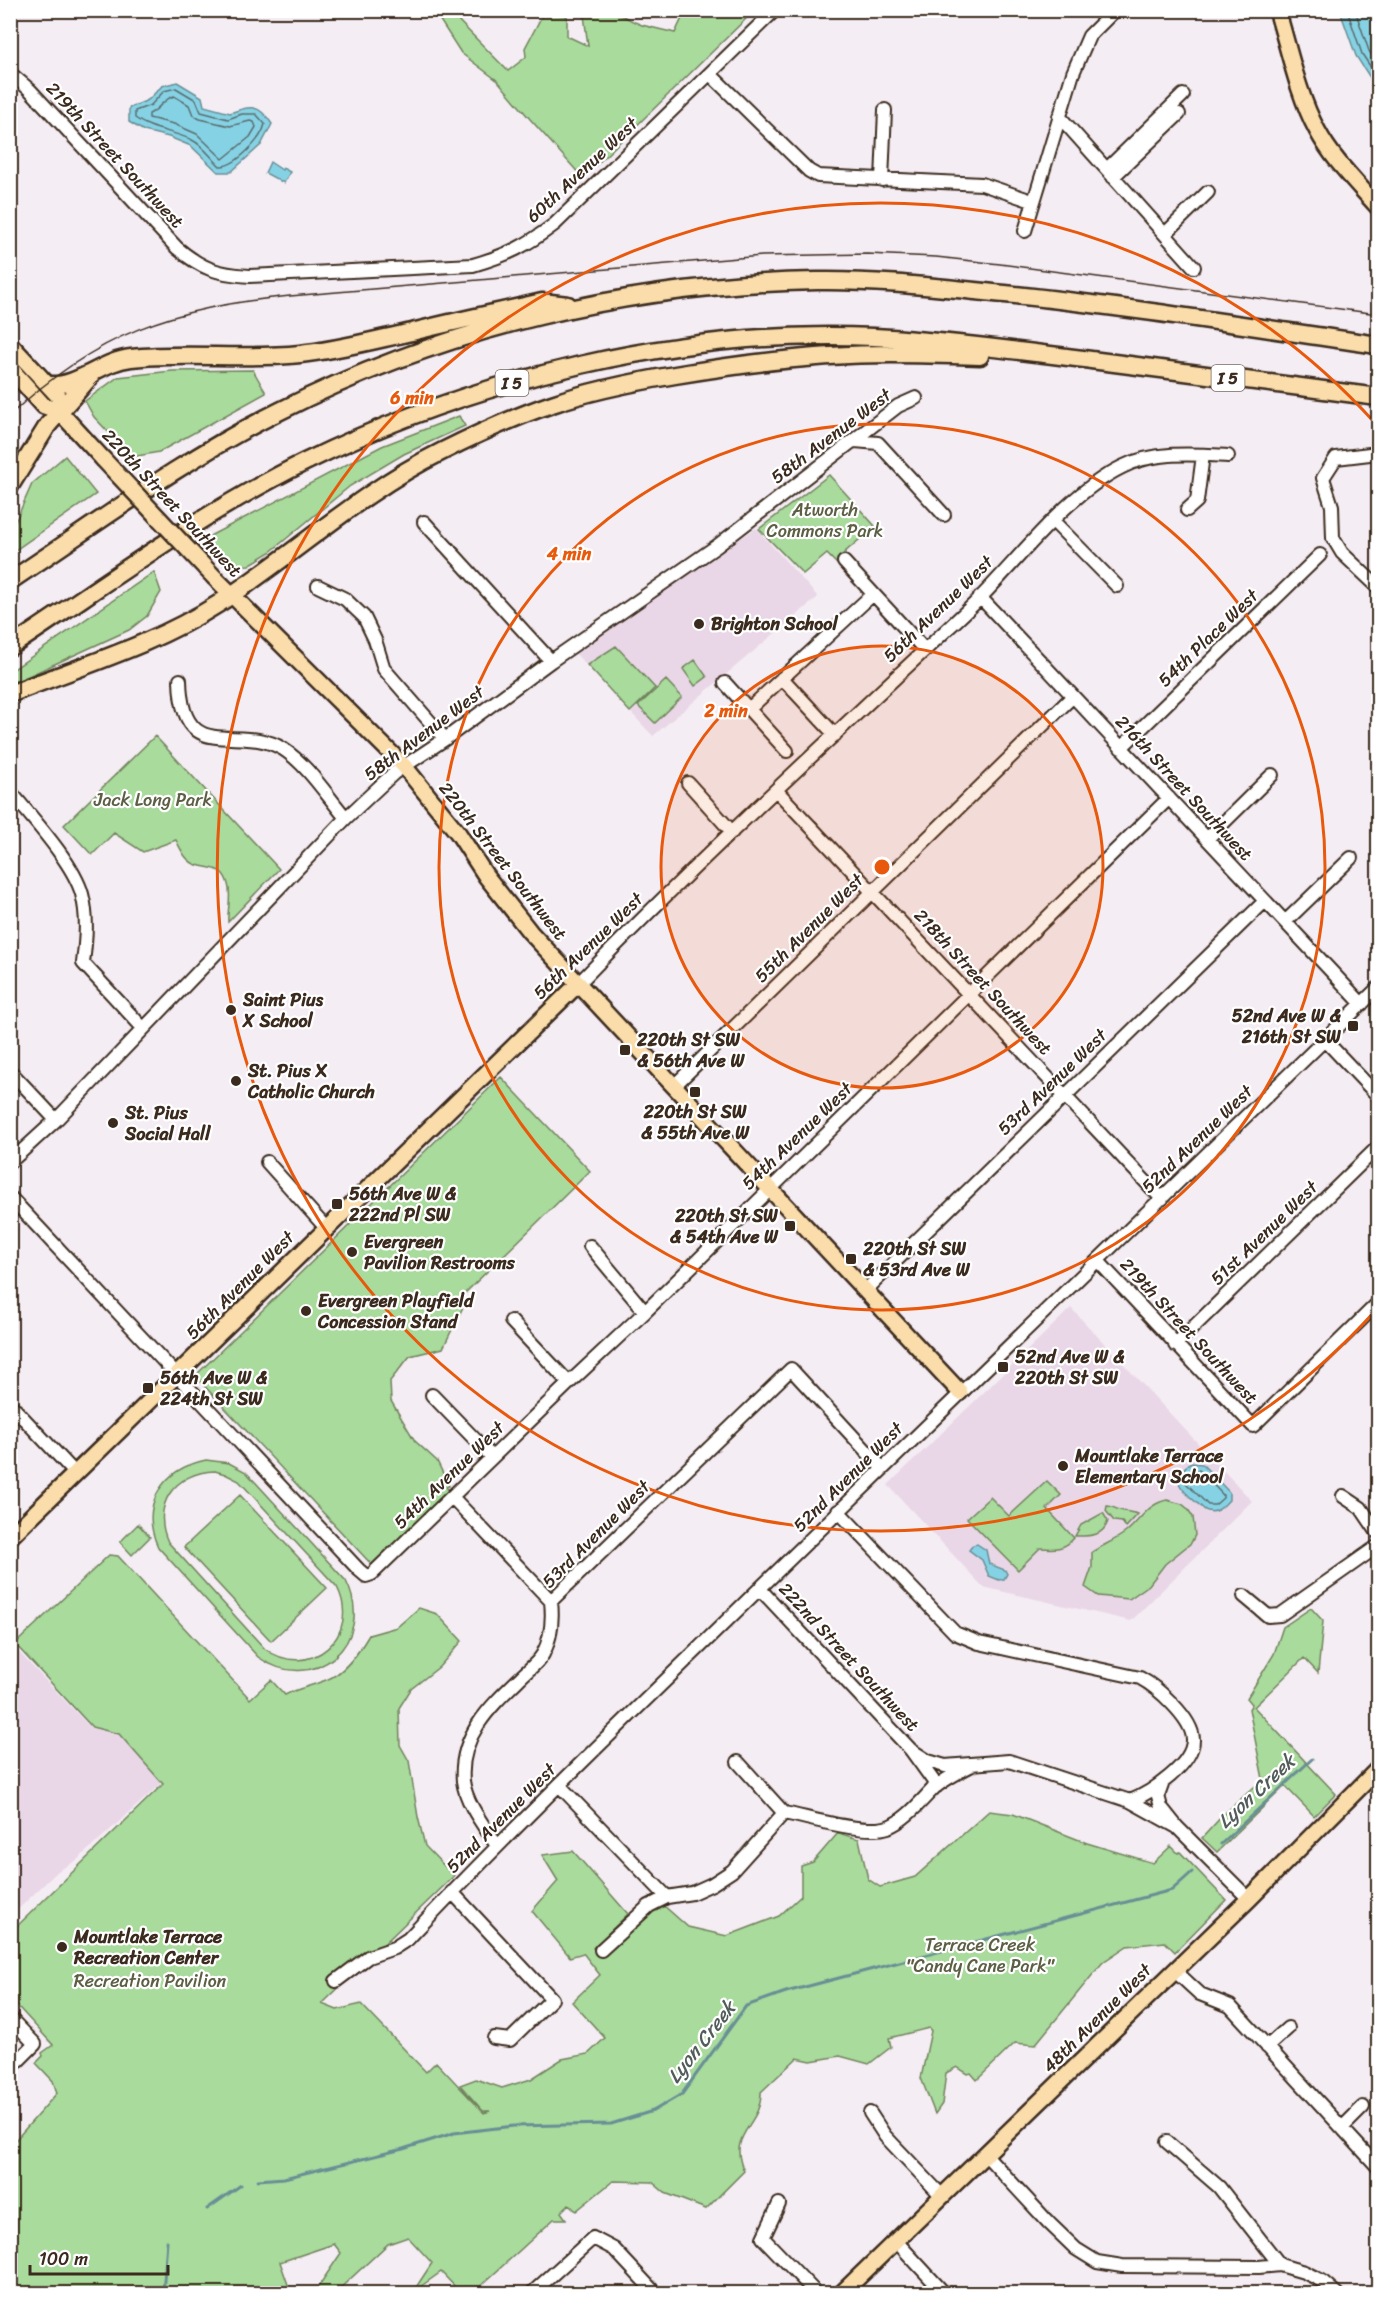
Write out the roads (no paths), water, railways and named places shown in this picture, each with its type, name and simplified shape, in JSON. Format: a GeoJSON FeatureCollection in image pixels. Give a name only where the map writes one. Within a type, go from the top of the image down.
{"type":"FeatureCollection","features":[{"type":"Feature","properties":{"kind":"highway"},"geometry":{"type":"LineString","coordinates":[[10,581],[169,474],[278,411],[332,386],[429,347],[580,306],[693,288],[758,283],[884,283],[1089,303],[1378,345]]}},
{"type":"Feature","properties":{"kind":"highway"},"geometry":{"type":"LineString","coordinates":[[49,385],[58,386],[130,358],[261,357],[303,354],[369,342],[542,302],[580,306]]}},
{"type":"Feature","properties":{"kind":"highway","name":"I 5"},"geometry":{"type":"LineString","coordinates":[[10,647],[156,549],[245,494],[305,462],[369,433],[450,402],[566,369],[651,352],[702,345],[799,338],[872,337],[1077,359],[1378,397]]}},
{"type":"Feature","properties":{"kind":"highway"},"geometry":{"type":"LineString","coordinates":[[10,694],[150,640],[232,594],[384,486],[438,453],[501,423],[554,403],[624,384],[702,370],[793,359],[889,354],[1077,359]]}},
{"type":"Feature","properties":{"kind":"highway"},"geometry":{"type":"LineString","coordinates":[[10,486],[59,411],[79,387],[100,368]]}},
{"type":"Feature","properties":{"kind":"main road"},"geometry":{"type":"LineString","coordinates":[[1277,10],[1299,84],[1317,131],[1347,173],[1378,207]]}},
{"type":"Feature","properties":{"kind":"main road","name":"220th Street Southwest"},"geometry":{"type":"LineString","coordinates":[[10,344],[59,397],[59,411]]}},
{"type":"Feature","properties":{"kind":"main road","name":"220th Street Southwest"},"geometry":{"type":"LineString","coordinates":[[10,368],[44,406],[59,411],[215,578],[404,766],[458,833],[505,902],[530,933],[960,1392]]}},
{"type":"Feature","properties":{"kind":"main road","name":"56th Avenue West"},"geometry":{"type":"LineString","coordinates":[[10,1537],[578,984]]}},
{"type":"Feature","properties":{"kind":"main road","name":"48th Avenue West"},"geometry":{"type":"LineString","coordinates":[[841,2294],[1378,1772]]}},
{"type":"Feature","properties":{"kind":"street","name":"60th Avenue West"},"geometry":{"type":"LineString","coordinates":[[194,262],[211,271],[227,275],[250,276],[473,265],[500,257],[520,248],[555,224],[775,10]]}},
{"type":"Feature","properties":{"kind":"street"},"geometry":{"type":"LineString","coordinates":[[1025,231],[1032,201],[1073,73],[1089,36],[1115,10]]}},
{"type":"Feature","properties":{"kind":"street","name":"219th Street Southwest"},"geometry":{"type":"LineString","coordinates":[[10,73],[30,90],[177,248],[194,262]]}},
{"type":"Feature","properties":{"kind":"street"},"geometry":{"type":"LineString","coordinates":[[710,74],[809,171],[824,177],[982,184],[1032,201]]}},
{"type":"Feature","properties":{"kind":"street"},"geometry":{"type":"LineString","coordinates":[[1110,173],[1183,95]]}},
{"type":"Feature","properties":{"kind":"street"},"geometry":{"type":"LineString","coordinates":[[882,180],[885,110]]}},
{"type":"Feature","properties":{"kind":"street"},"geometry":{"type":"LineString","coordinates":[[1110,173],[1179,114]]}},
{"type":"Feature","properties":{"kind":"street"},"geometry":{"type":"LineString","coordinates":[[1059,116],[1194,267]]}},
{"type":"Feature","properties":{"kind":"street"},"geometry":{"type":"LineString","coordinates":[[1165,234],[1208,192]]}},
{"type":"Feature","properties":{"kind":"street","name":"58th Avenue West"},"geometry":{"type":"LineString","coordinates":[[10,1162],[56,1120],[346,818],[394,773],[446,739],[551,661],[717,546],[898,406],[916,398]]}},
{"type":"Feature","properties":{"kind":"street"},"geometry":{"type":"LineString","coordinates":[[855,441],[878,443],[944,515]]}},
{"type":"Feature","properties":{"kind":"street"},"geometry":{"type":"LineString","coordinates":[[1378,453],[1336,458],[1323,478],[1332,506],[1333,538],[1342,553],[1378,587]]}},
{"type":"Feature","properties":{"kind":"street","name":"56th Avenue West"},"geometry":{"type":"LineString","coordinates":[[578,984],[732,832],[980,597],[1053,521],[1092,485],[1123,466],[1168,454],[1228,456]]}},
{"type":"Feature","properties":{"kind":"street"},"geometry":{"type":"LineString","coordinates":[[1187,510],[1197,501],[1203,455]]}},
{"type":"Feature","properties":{"kind":"street"},"geometry":{"type":"LineString","coordinates":[[1053,521],[1118,586]]}},
{"type":"Feature","properties":{"kind":"street"},"geometry":{"type":"LineString","coordinates":[[424,522],[551,661]]}},
{"type":"Feature","properties":{"kind":"street","name":"54th Place West"},"geometry":{"type":"LineString","coordinates":[[1121,748],[1320,555]]}},
{"type":"Feature","properties":{"kind":"street"},"geometry":{"type":"LineString","coordinates":[[844,562],[925,650]]}},
{"type":"Feature","properties":{"kind":"street"},"geometry":{"type":"LineString","coordinates":[[318,586],[345,599],[364,617],[375,640],[384,669],[446,739]]}},
{"type":"Feature","properties":{"kind":"street"},"geometry":{"type":"LineString","coordinates":[[749,709],[873,594]]}},
{"type":"Feature","properties":{"kind":"street","name":"216th Street Southwest"},"geometry":{"type":"LineString","coordinates":[[980,597],[1362,1004]]}},
{"type":"Feature","properties":{"kind":"street"},"geometry":{"type":"LineString","coordinates":[[782,678],[835,735]]}},
{"type":"Feature","properties":{"kind":"street"},"geometry":{"type":"LineString","coordinates":[[180,680],[180,697],[189,721],[202,735],[262,740],[283,749],[301,765],[346,818]]}},
{"type":"Feature","properties":{"kind":"street"},"geometry":{"type":"LineString","coordinates":[[725,683],[787,751]]}},
{"type":"Feature","properties":{"kind":"street","name":"55th Avenue West"},"geometry":{"type":"LineString","coordinates":[[674,1086],[1073,696]]}},
{"type":"Feature","properties":{"kind":"street"},"geometry":{"type":"LineString","coordinates":[[1207,839],[1272,775]]}},
{"type":"Feature","properties":{"kind":"street"},"geometry":{"type":"LineString","coordinates":[[688,783],[732,832]]}},
{"type":"Feature","properties":{"kind":"street"},"geometry":{"type":"LineString","coordinates":[[10,790],[65,862],[82,892],[87,927],[83,963],[143,1028]]}},
{"type":"Feature","properties":{"kind":"street","name":"218th Street Southwest"},"geometry":{"type":"LineString","coordinates":[[777,791],[1162,1199]]}},
{"type":"Feature","properties":{"kind":"street","name":"54th Avenue West"},"geometry":{"type":"LineString","coordinates":[[176,1375],[359,1570],[366,1576],[372,1574],[645,1312],[1169,798]]}},
{"type":"Feature","properties":{"kind":"street"},"geometry":{"type":"LineString","coordinates":[[1285,922],[1351,858]]}},
{"type":"Feature","properties":{"kind":"street","name":"53rd Avenue West"},"geometry":{"type":"LineString","coordinates":[[866,1290],[1265,901]]}},
{"type":"Feature","properties":{"kind":"street","name":"52nd Avenue West"},"geometry":{"type":"LineString","coordinates":[[336,1981],[368,1957],[394,1948],[408,1939],[497,1846],[838,1511],[1378,988]]}},
{"type":"Feature","properties":{"kind":"street"},"geometry":{"type":"LineString","coordinates":[[1325,1040],[1378,1096]]}},
{"type":"Feature","properties":{"kind":"street"},"geometry":{"type":"LineString","coordinates":[[10,1071],[56,1120]]}},
{"type":"Feature","properties":{"kind":"street","name":"51st Avenue West"},"geometry":{"type":"LineString","coordinates":[[1175,1344],[1378,1147]]}},
{"type":"Feature","properties":{"kind":"street"},"geometry":{"type":"LineString","coordinates":[[267,1162],[326,1227]]}},
{"type":"Feature","properties":{"kind":"street"},"geometry":{"type":"LineString","coordinates":[[10,1197],[176,1375]]}},
{"type":"Feature","properties":{"kind":"street"},"geometry":{"type":"LineString","coordinates":[[591,1246],[645,1312]]}},
{"type":"Feature","properties":{"kind":"street","name":"219th Street Southwest"},"geometry":{"type":"LineString","coordinates":[[1098,1261],[1253,1426],[1378,1303]]}},
{"type":"Feature","properties":{"kind":"street"},"geometry":{"type":"LineString","coordinates":[[511,1321],[569,1383]]}},
{"type":"Feature","properties":{"kind":"street","name":"53rd Avenue West"},"geometry":{"type":"LineString","coordinates":[[497,1846],[472,1806],[463,1782],[467,1743],[474,1728],[491,1706],[542,1656],[554,1621],[551,1601],[791,1369],[882,1468]]}},
{"type":"Feature","properties":{"kind":"street"},"geometry":{"type":"LineString","coordinates":[[432,1395],[492,1457]]}},
{"type":"Feature","properties":{"kind":"street"},"geometry":{"type":"LineString","coordinates":[[10,1404],[75,1473]]}},
{"type":"Feature","properties":{"kind":"street"},"geometry":{"type":"LineString","coordinates":[[1343,1496],[1361,1508],[1378,1533]]}},
{"type":"Feature","properties":{"kind":"street"},"geometry":{"type":"LineString","coordinates":[[452,1497],[551,1601]]}},
{"type":"Feature","properties":{"kind":"street"},"geometry":{"type":"LineString","coordinates":[[838,1511],[955,1633],[979,1643],[1140,1678],[1155,1686],[1188,1724],[1193,1739],[1188,1756],[1162,1785],[1130,1801]]}},
{"type":"Feature","properties":{"kind":"street"},"geometry":{"type":"LineString","coordinates":[[1244,1596],[1268,1616],[1280,1615],[1378,1546]]}},
{"type":"Feature","properties":{"kind":"street","name":"222nd Street Southwest"},"geometry":{"type":"LineString","coordinates":[[760,1589],[911,1750],[937,1786],[955,1773],[974,1764]]}},
{"type":"Feature","properties":{"kind":"street","name":"222nd Street Southwest"},"geometry":{"type":"LineString","coordinates":[[911,1750],[928,1761],[945,1766],[1009,1761],[1130,1801],[1177,1827]]}},
{"type":"Feature","properties":{"kind":"street"},"geometry":{"type":"LineString","coordinates":[[738,1762],[784,1813],[869,1830],[889,1827],[906,1816],[937,1786]]}},
{"type":"Feature","properties":{"kind":"street"},"geometry":{"type":"LineString","coordinates":[[559,1785],[667,1897]]}},
{"type":"Feature","properties":{"kind":"street"},"geometry":{"type":"LineString","coordinates":[[1162,1785],[1158,1802],[1177,1827],[1249,1899]]}},
{"type":"Feature","properties":{"kind":"street"},"geometry":{"type":"LineString","coordinates":[[601,1950],[649,1906],[667,1897],[692,1893],[732,1871],[784,1813]]}},
{"type":"Feature","properties":{"kind":"street"},"geometry":{"type":"LineString","coordinates":[[452,1892],[552,1999],[510,2040],[494,2038]]}},
{"type":"Feature","properties":{"kind":"street"},"geometry":{"type":"LineString","coordinates":[[1174,1970],[1200,1994],[1230,2006],[1378,2167]]}},
{"type":"Feature","properties":{"kind":"street"},"geometry":{"type":"LineString","coordinates":[[10,2018],[35,2044],[10,2069]]}},
{"type":"Feature","properties":{"kind":"street"},"geometry":{"type":"LineString","coordinates":[[1267,2047],[1287,2028]]}},
{"type":"Feature","properties":{"kind":"street"},"geometry":{"type":"LineString","coordinates":[[1342,2128],[1363,2107]]}},
{"type":"Feature","properties":{"kind":"street"},"geometry":{"type":"LineString","coordinates":[[870,2113],[885,2136],[942,2196]]}},
{"type":"Feature","properties":{"kind":"street"},"geometry":{"type":"LineString","coordinates":[[1167,2142],[1219,2187],[1280,2265]]}},
{"type":"Feature","properties":{"kind":"street"},"geometry":{"type":"LineString","coordinates":[[986,2155],[1049,2223],[1076,2249],[1097,2262],[1122,2265],[1259,2267],[1280,2265],[1304,2272],[1322,2281],[1337,2294]]}},
{"type":"Feature","properties":{"kind":"street"},"geometry":{"type":"LineString","coordinates":[[779,2204],[763,2238],[817,2294]]}},
{"type":"Feature","properties":{"kind":"street"},"geometry":{"type":"LineString","coordinates":[[531,2294],[593,2238],[614,2249],[656,2294]]}},
{"type":"Feature","properties":{"kind":"street"},"geometry":{"type":"LineString","coordinates":[[896,2241],[945,2294]]}},
{"type":"Feature","properties":{"kind":"water"},"geometry":{"type":"Polygon","coordinates":[[[1340,11],[1378,11],[1378,90],[1356,56],[1340,11]]]}},
{"type":"Feature","properties":{"kind":"water"},"geometry":{"type":"Polygon","coordinates":[[[177,82],[202,97],[204,106],[230,113],[254,108],[263,113],[272,124],[261,145],[231,172],[218,172],[191,146],[169,137],[144,131],[129,122],[129,108],[148,100],[162,86],[177,82]]]}},
{"type":"Feature","properties":{"kind":"water"},"geometry":{"type":"Polygon","coordinates":[[[270,162],[290,172],[284,183],[265,173],[270,162]]]}},
{"type":"Feature","properties":{"kind":"water"},"geometry":{"type":"Polygon","coordinates":[[[1191,1463],[1202,1464],[1229,1492],[1229,1500],[1218,1510],[1212,1512],[1205,1510],[1182,1488],[1179,1476],[1183,1469],[1191,1463]]]}},
{"type":"Feature","properties":{"kind":"water"},"geometry":{"type":"Polygon","coordinates":[[[977,1544],[986,1550],[989,1564],[1005,1570],[1007,1574],[1004,1579],[999,1580],[989,1576],[982,1560],[969,1550],[977,1544]]]}},
{"type":"Feature","properties":{"kind":"waterway","name":"Lyon Creek"},"geometry":{"type":"LineString","coordinates":[[1221,1844],[1312,1759]]}},
{"type":"Feature","properties":{"kind":"waterway","name":"Lyon Creek"},"geometry":{"type":"LineString","coordinates":[[258,2180],[284,2178],[403,2149],[454,2133],[514,2126],[611,2124],[653,2111],[682,2094],[746,2006],[786,1992],[1172,1890],[1192,1872]]}},
{"type":"Feature","properties":{"kind":"waterway","name":"Lyon Creek"},"geometry":{"type":"LineString","coordinates":[[207,2209],[241,2185]]}},
{"type":"Feature","properties":{"kind":"waterway","name":"Lyon Creek"},"geometry":{"type":"LineString","coordinates":[[163,2294],[167,2241]]}},
{"type":"Feature","properties":{"kind":"tram line"},"geometry":{"type":"LineString","coordinates":[[10,415],[74,363],[106,344],[173,317],[209,308],[290,296],[762,256],[867,254],[936,257],[1378,314]]}},
{"type":"Feature","properties":{"kind":"place","name":"Brighton School"},"geometry":{"type":"Point","coordinates":[699,624]}},
{"type":"Feature","properties":{"kind":"place","name":"Saint Pius X School"},"geometry":{"type":"Point","coordinates":[231,1010]}},
{"type":"Feature","properties":{"kind":"place","name":"52nd Ave W & 216th St SW"},"geometry":{"type":"Point","coordinates":[1353,1026]}},
{"type":"Feature","properties":{"kind":"place","name":"220th St SW & 56th Ave W"},"geometry":{"type":"Point","coordinates":[625,1050]}},
{"type":"Feature","properties":{"kind":"place","name":"St. Pius X Catholic Church"},"geometry":{"type":"Point","coordinates":[236,1081]}},
{"type":"Feature","properties":{"kind":"place","name":"220th St SW & 55th Ave W"},"geometry":{"type":"Point","coordinates":[695,1092]}},
{"type":"Feature","properties":{"kind":"place","name":"St. Pius Social Hall"},"geometry":{"type":"Point","coordinates":[113,1123]}},
{"type":"Feature","properties":{"kind":"place","name":"56th Ave W & 222nd Pl SW"},"geometry":{"type":"Point","coordinates":[337,1204]}},
{"type":"Feature","properties":{"kind":"place","name":"220th St SW & 54th Ave W"},"geometry":{"type":"Point","coordinates":[790,1226]}},
{"type":"Feature","properties":{"kind":"place","name":"Evergreen Pavilion Restrooms"},"geometry":{"type":"Point","coordinates":[352,1252]}},
{"type":"Feature","properties":{"kind":"place","name":"220th St SW & 53rd Ave W"},"geometry":{"type":"Point","coordinates":[851,1259]}},
{"type":"Feature","properties":{"kind":"place","name":"Evergreen Playfield Concession Stand"},"geometry":{"type":"Point","coordinates":[306,1311]}},
{"type":"Feature","properties":{"kind":"place","name":"52nd Ave W & 220th St SW"},"geometry":{"type":"Point","coordinates":[1003,1367]}},
{"type":"Feature","properties":{"kind":"place","name":"56th Ave W & 224th St SW"},"geometry":{"type":"Point","coordinates":[148,1388]}},
{"type":"Feature","properties":{"kind":"place","name":"Mountlake Terrace Elementary School"},"geometry":{"type":"Point","coordinates":[1063,1466]}},
{"type":"Feature","properties":{"kind":"place","name":"Mountlake Terrace Recreation Center"},"geometry":{"type":"Point","coordinates":[62,1947]}},
{"type":"Feature","properties":{"kind":"park label","name":"Atworth Commons Park"},"geometry":{"type":"Point","coordinates":[825,520]}},
{"type":"Feature","properties":{"kind":"park label","name":"Jack Long Park"},"geometry":{"type":"Point","coordinates":[153,800]}},
{"type":"Feature","properties":{"kind":"park label","name":"Terrace Creek \"Candy Cane Park\""},"geometry":{"type":"Point","coordinates":[980,1955]}},
{"type":"Feature","properties":{"kind":"park label","name":"Recreation Pavilion"},"geometry":{"type":"Point","coordinates":[150,1981]}}]}
